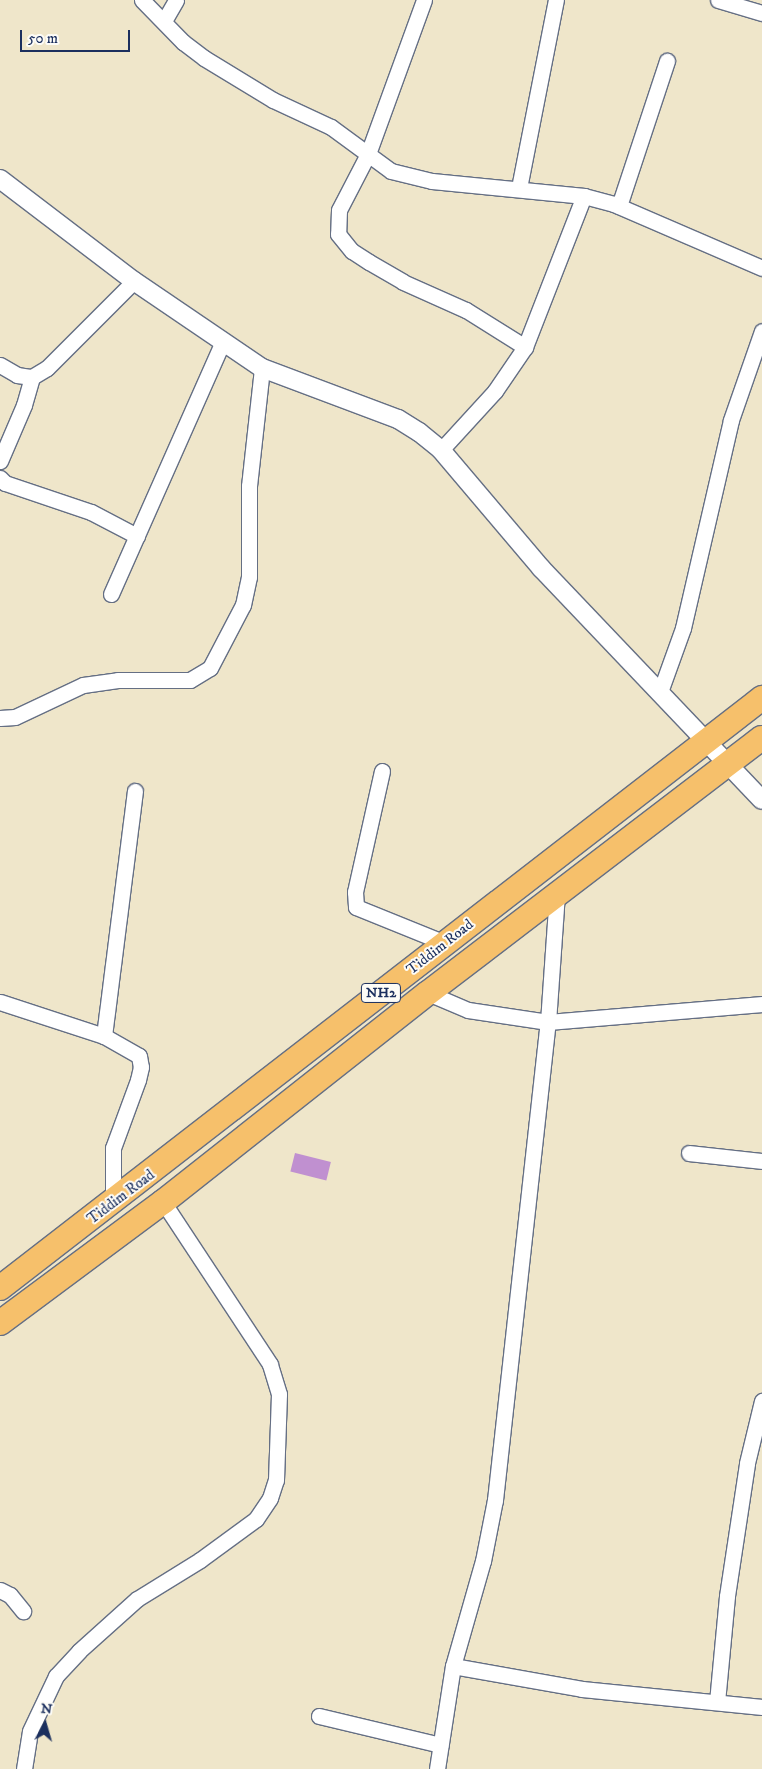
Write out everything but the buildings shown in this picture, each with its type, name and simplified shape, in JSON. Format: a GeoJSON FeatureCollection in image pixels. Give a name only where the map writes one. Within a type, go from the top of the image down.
{"type":"FeatureCollection","features":[{"type":"Feature","properties":{"kind":"highway","name":"Tiddim Road"},"geometry":{"type":"LineString","coordinates":[[0,1288],[113,1203],[762,698]]}},
{"type":"Feature","properties":{"kind":"highway","name":"Tiddim Road"},"geometry":{"type":"LineString","coordinates":[[0,1323],[163,1202],[428,992],[762,738]]}},
{"type":"Feature","properties":{"kind":"street"},"geometry":{"type":"LineString","coordinates":[[142,0],[164,20],[183,42],[204,58],[273,100],[331,127],[392,171],[413,177],[584,196],[619,206],[762,268]]}},
{"type":"Feature","properties":{"kind":"street"},"geometry":{"type":"LineString","coordinates":[[164,20],[176,0]]}},
{"type":"Feature","properties":{"kind":"street"},"geometry":{"type":"LineString","coordinates":[[424,0],[368,154],[339,210],[340,240],[403,282],[447,300],[525,347]]}},
{"type":"Feature","properties":{"kind":"street"},"geometry":{"type":"LineString","coordinates":[[519,188],[556,0]]}},
{"type":"Feature","properties":{"kind":"street"},"geometry":{"type":"LineString","coordinates":[[718,0],[762,13]]}},
{"type":"Feature","properties":{"kind":"street"},"geometry":{"type":"LineString","coordinates":[[619,206],[668,61]]}},
{"type":"Feature","properties":{"kind":"street"},"geometry":{"type":"LineString","coordinates":[[0,179],[134,282],[222,344],[262,368],[398,420],[441,450],[541,568],[708,740],[762,800]]}},
{"type":"Feature","properties":{"kind":"street"},"geometry":{"type":"LineString","coordinates":[[441,450],[495,391],[525,347],[584,196]]}},
{"type":"Feature","properties":{"kind":"street"},"geometry":{"type":"LineString","coordinates":[[0,365],[17,375],[32,377],[47,368],[134,282]]}},
{"type":"Feature","properties":{"kind":"street"},"geometry":{"type":"LineString","coordinates":[[660,692],[683,628],[731,420],[762,331]]}},
{"type":"Feature","properties":{"kind":"street"},"geometry":{"type":"LineString","coordinates":[[111,594],[222,344]]}},
{"type":"Feature","properties":{"kind":"street"},"geometry":{"type":"LineString","coordinates":[[0,718],[15,717],[83,685],[118,680],[190,680],[210,668],[236,621],[249,577],[249,486],[262,368]]}},
{"type":"Feature","properties":{"kind":"street"},"geometry":{"type":"LineString","coordinates":[[0,461],[24,406],[32,377]]}},
{"type":"Feature","properties":{"kind":"street"},"geometry":{"type":"LineString","coordinates":[[0,478],[5,483],[91,512],[137,536]]}},
{"type":"Feature","properties":{"kind":"street"},"geometry":{"type":"LineString","coordinates":[[382,770],[355,892],[356,906],[446,943]]}},
{"type":"Feature","properties":{"kind":"street"},"geometry":{"type":"LineString","coordinates":[[104,1036],[135,791]]}},
{"type":"Feature","properties":{"kind":"street"},"geometry":{"type":"LineString","coordinates":[[436,1769],[453,1666],[483,1561],[495,1500],[548,1022],[557,893]]}},
{"type":"Feature","properties":{"kind":"street"},"geometry":{"type":"LineString","coordinates":[[428,992],[468,1010],[548,1022],[762,1004]]}},
{"type":"Feature","properties":{"kind":"street"},"geometry":{"type":"LineString","coordinates":[[0,1002],[104,1036],[130,1049],[139,1056],[141,1067],[113,1148],[113,1203]]}},
{"type":"Feature","properties":{"kind":"street"},"geometry":{"type":"LineString","coordinates":[[689,1153],[762,1161]]}},
{"type":"Feature","properties":{"kind":"street"},"geometry":{"type":"LineString","coordinates":[[22,1768],[30,1732],[56,1676],[92,1638],[137,1599],[200,1560],[256,1519],[270,1498],[276,1480],[279,1394],[270,1364],[163,1202]]}},
{"type":"Feature","properties":{"kind":"street"},"geometry":{"type":"LineString","coordinates":[[717,1702],[727,1596],[747,1463],[762,1401]]}},
{"type":"Feature","properties":{"kind":"street"},"geometry":{"type":"LineString","coordinates":[[0,1590],[10,1595],[24,1611]]}},
{"type":"Feature","properties":{"kind":"street"},"geometry":{"type":"LineString","coordinates":[[453,1666],[582,1689],[762,1707]]}},
{"type":"Feature","properties":{"kind":"street"},"geometry":{"type":"LineString","coordinates":[[319,1716],[441,1746]]}}]}
